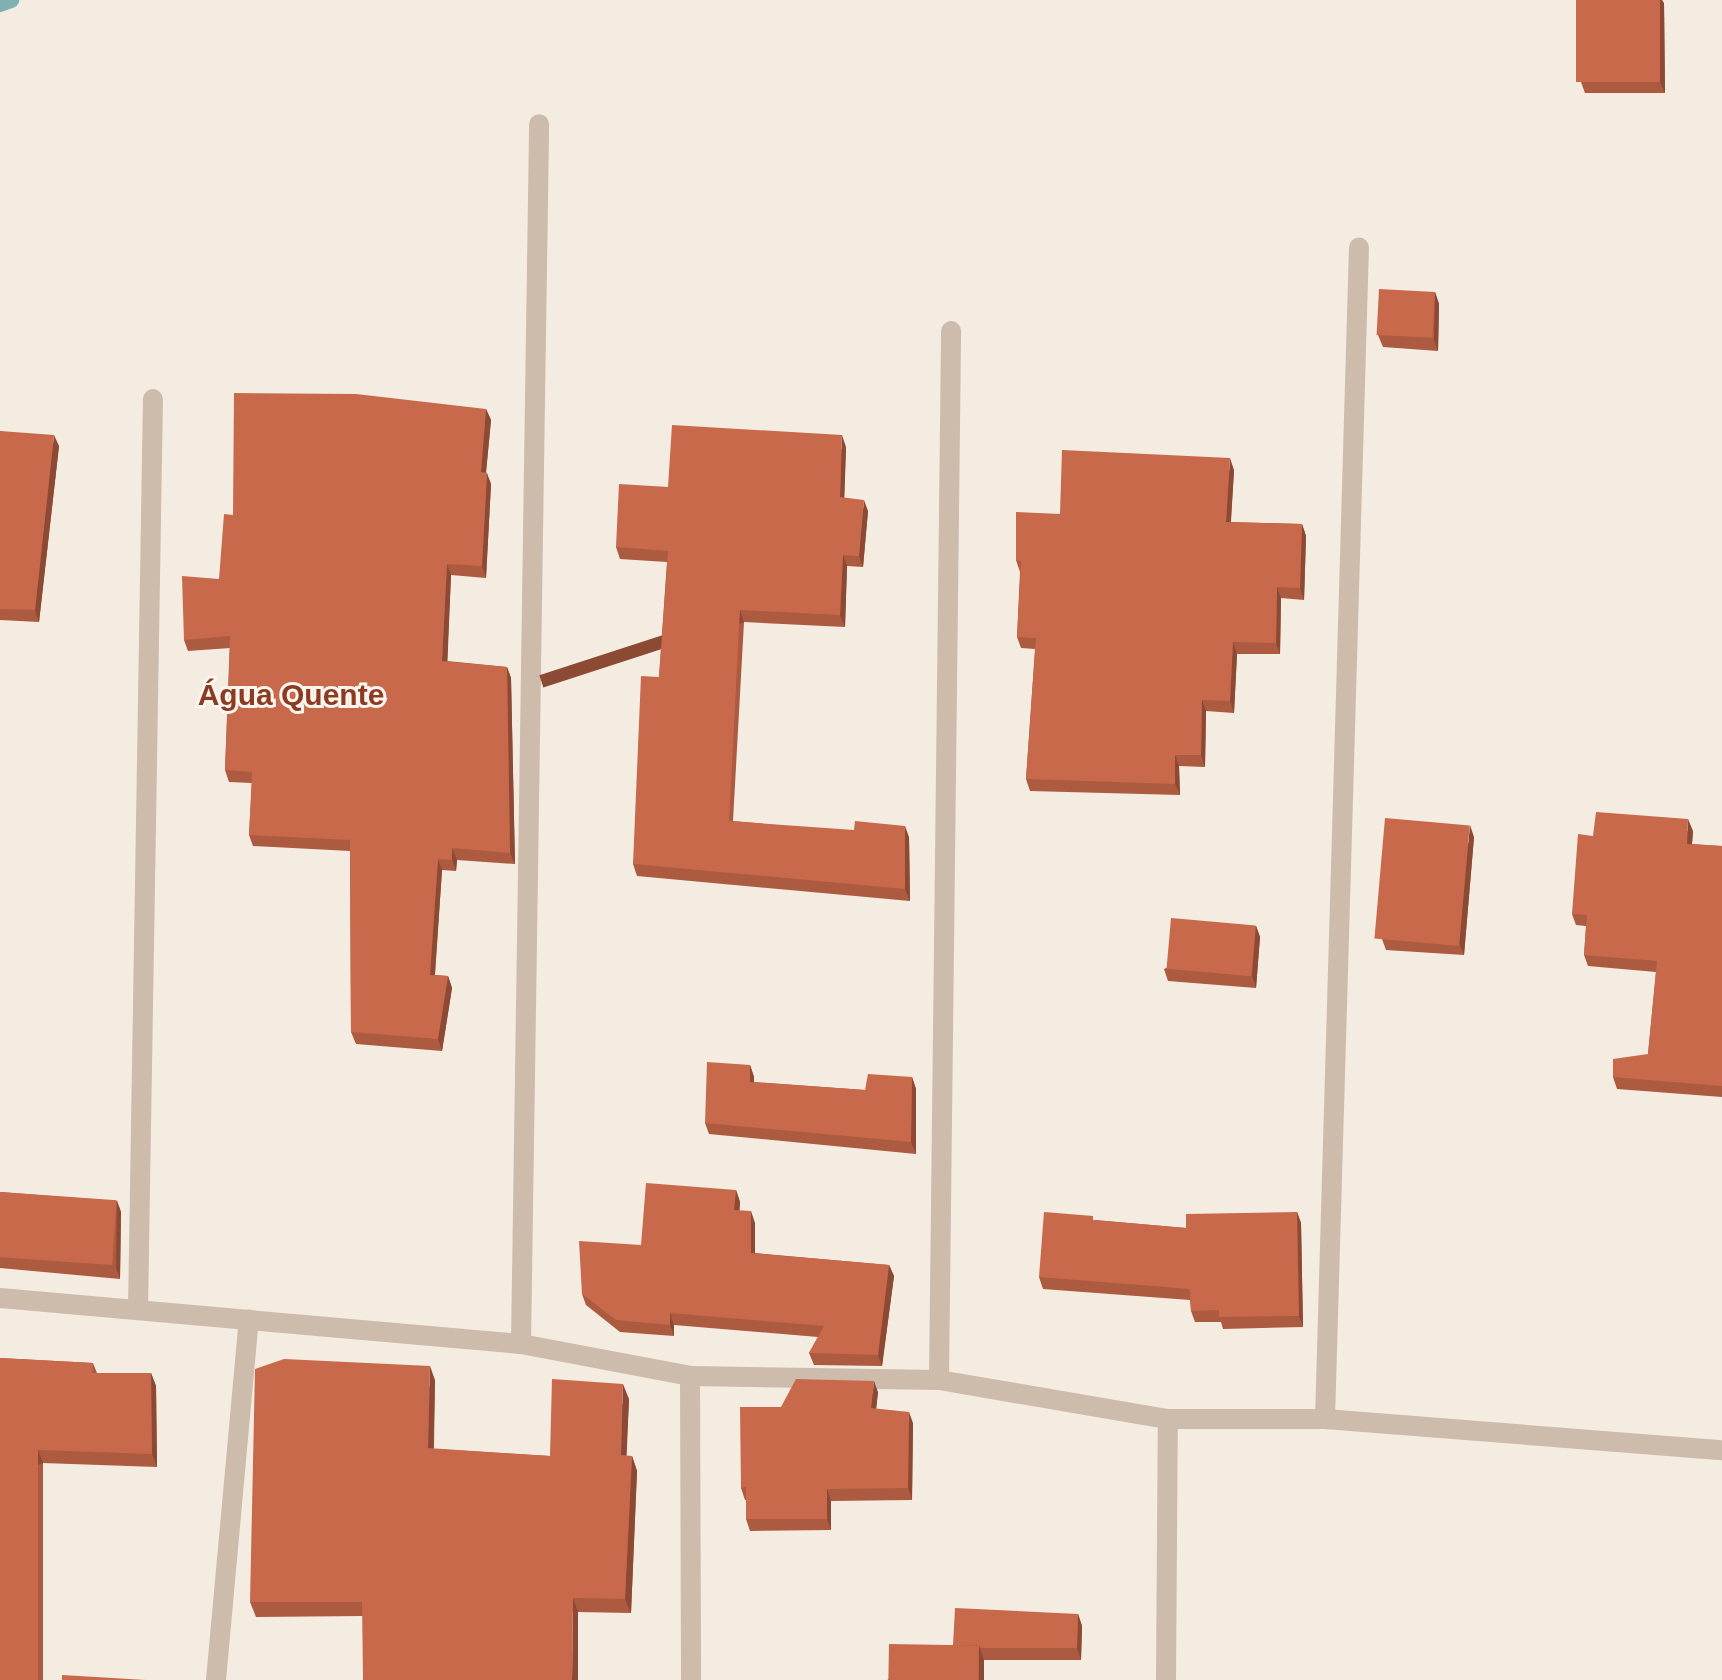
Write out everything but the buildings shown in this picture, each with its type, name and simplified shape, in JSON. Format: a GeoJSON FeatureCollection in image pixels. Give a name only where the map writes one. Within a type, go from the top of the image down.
{"type":"FeatureCollection","features":[{"type":"Feature","properties":{"kind":"street"},"geometry":{"type":"LineString","coordinates":[[521,1344],[539,124]]}},
{"type":"Feature","properties":{"kind":"street"},"geometry":{"type":"LineString","coordinates":[[1325,1419],[1359,247]]}},
{"type":"Feature","properties":{"kind":"street"},"geometry":{"type":"LineString","coordinates":[[939,1380],[951,331]]}},
{"type":"Feature","properties":{"kind":"street"},"geometry":{"type":"LineString","coordinates":[[138,1310],[153,399]]}},
{"type":"Feature","properties":{"kind":"street"},"geometry":{"type":"LineString","coordinates":[[0,1298],[521,1344],[690,1376],[939,1380],[1168,1419],[1325,1419],[1722,1450]]}},
{"type":"Feature","properties":{"kind":"street"},"geometry":{"type":"LineString","coordinates":[[216,1680],[249,1320]]}},
{"type":"Feature","properties":{"kind":"street"},"geometry":{"type":"LineString","coordinates":[[690,1376],[691,1680]]}},
{"type":"Feature","properties":{"kind":"street"},"geometry":{"type":"LineString","coordinates":[[1166,1680],[1168,1419]]}},
{"type":"Feature","properties":{"kind":"waterway"},"geometry":{"type":"LineString","coordinates":[[0,4],[11,0]]}},
{"type":"Feature","properties":{"kind":"district","name":"Água Quente"},"geometry":{"type":"Point","coordinates":[291,695]}}]}
